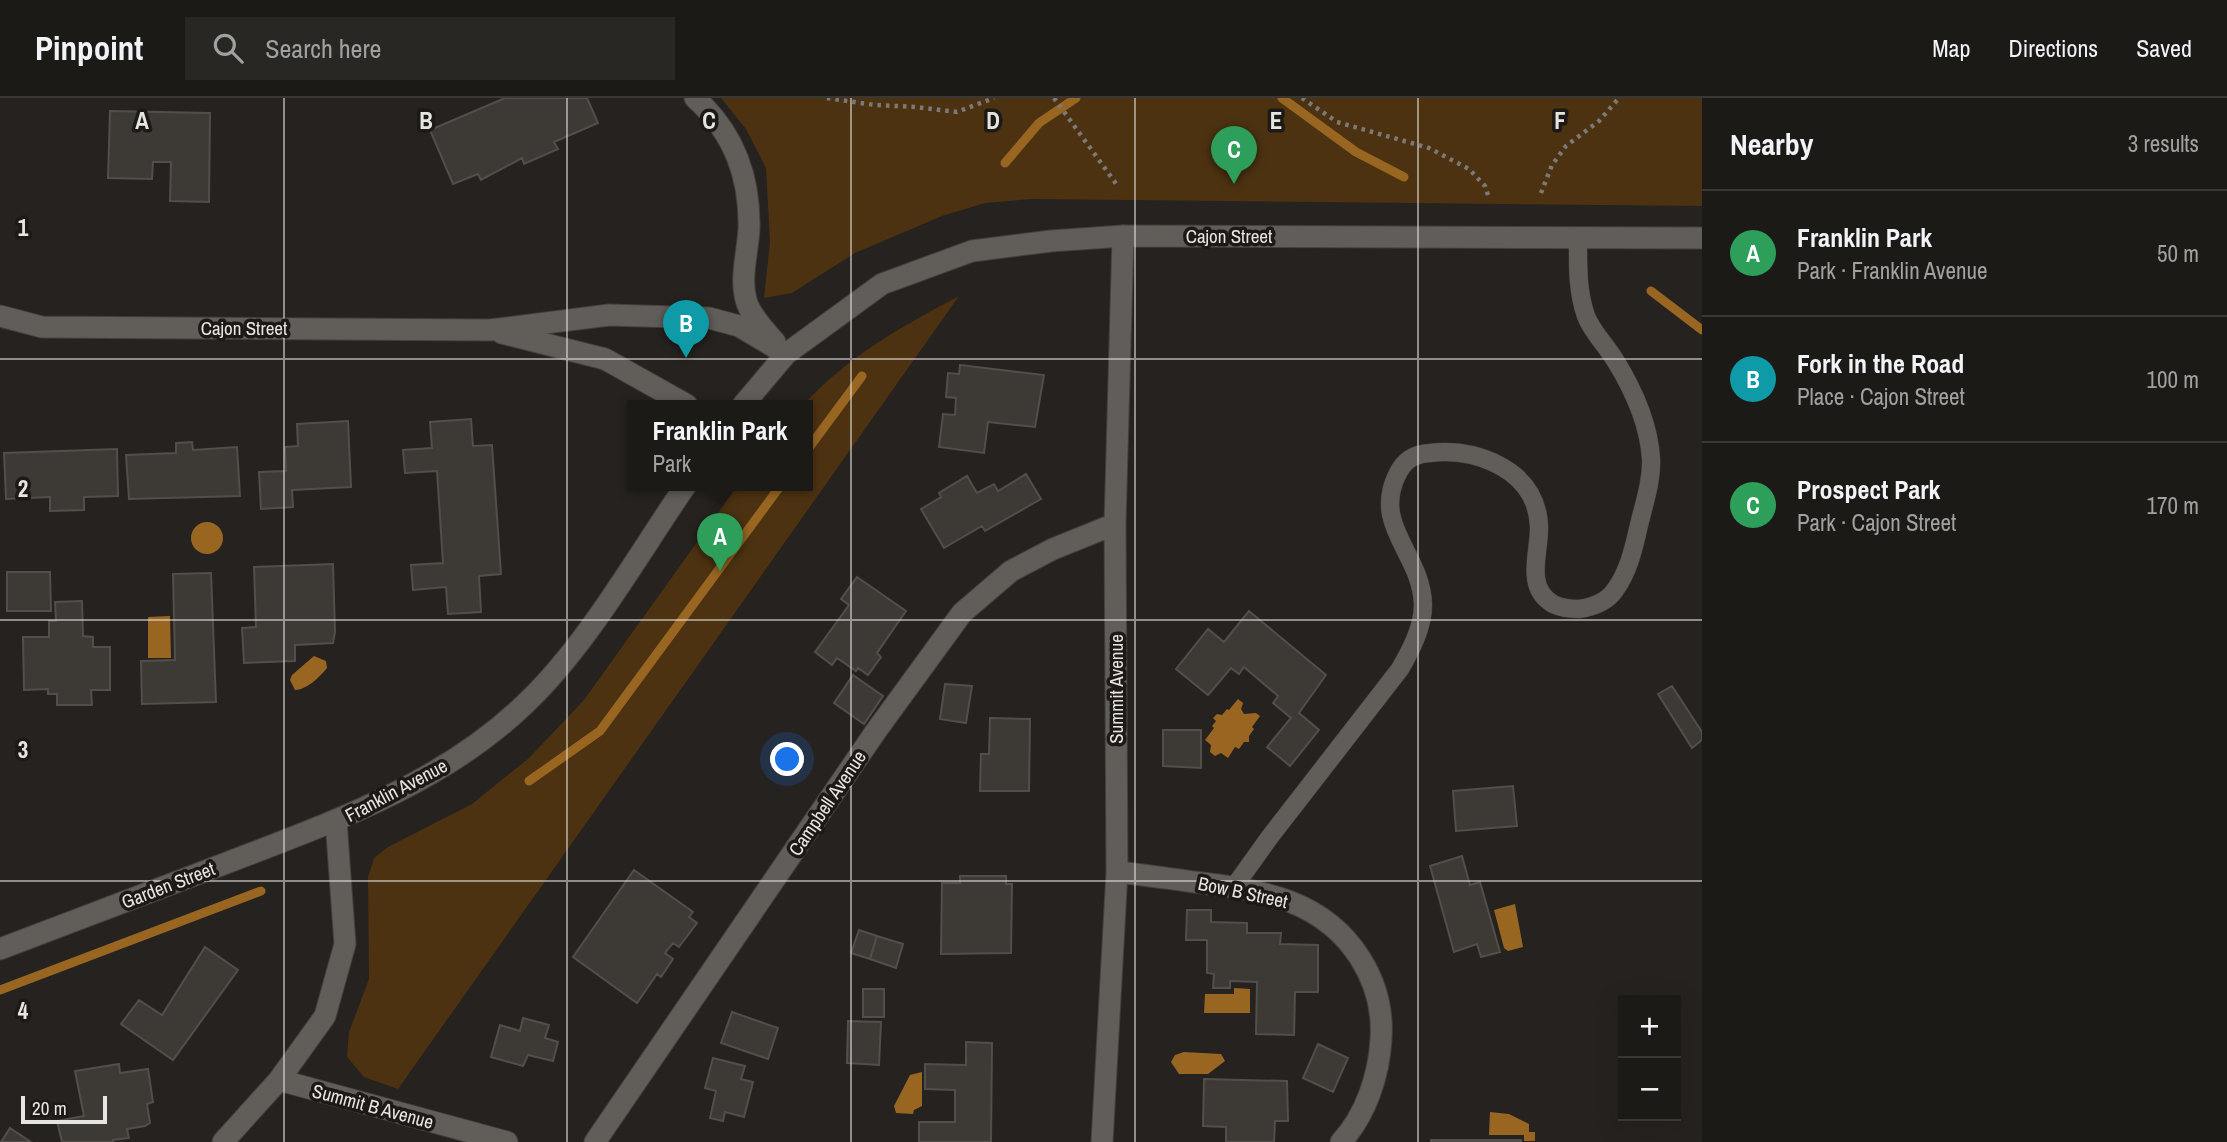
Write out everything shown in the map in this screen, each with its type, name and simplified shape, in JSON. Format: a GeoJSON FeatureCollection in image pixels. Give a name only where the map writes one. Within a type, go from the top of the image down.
{"type":"FeatureCollection","features":[{"type":"Feature","properties":{"kind":"street"},"geometry":{"type":"LineString","coordinates":[[695,98],[729,138],[747,181],[749,228],[743,283],[745,294],[748,305],[762,328],[786,354]]}},
{"type":"Feature","properties":{"kind":"street","name":"Cajon Street"},"geometry":{"type":"LineString","coordinates":[[747,400],[786,354],[881,284],[966,253],[1051,241],[1122,236],[1702,238]]}},
{"type":"Feature","properties":{"kind":"street","name":"Summit Avenue"},"geometry":{"type":"LineString","coordinates":[[1101,1142],[1117,872],[1115,524],[1122,236]]}},
{"type":"Feature","properties":{"kind":"street","name":"Cajon Street"},"geometry":{"type":"LineString","coordinates":[[0,316],[42,327],[489,330],[609,315],[709,318],[739,326],[786,354]]}},
{"type":"Feature","properties":{"kind":"street","name":"Cajon Street"},"geometry":{"type":"LineString","coordinates":[[489,330],[605,359],[678,400]]}},
{"type":"Feature","properties":{"kind":"street","name":"Franklin Avenue"},"geometry":{"type":"LineString","coordinates":[[223,1142],[279,1080],[325,1016],[345,944],[336,821],[435,771],[479,745],[528,702],[578,645],[682,491]]}},
{"type":"Feature","properties":{"kind":"street","name":"Campbell Avenue"},"geometry":{"type":"LineString","coordinates":[[595,1142],[876,731],[961,613],[1011,571],[1053,549],[1115,524]]}},
{"type":"Feature","properties":{"kind":"street","name":"Garden Street"},"geometry":{"type":"LineString","coordinates":[[0,948],[336,821]]}},
{"type":"Feature","properties":{"kind":"street","name":"Bow B Street"},"geometry":{"type":"LineString","coordinates":[[1117,872],[1273,894],[1305,906],[1333,925],[1353,946],[1379,997],[1382,1022],[1377,1071],[1369,1096],[1341,1142]]}},
{"type":"Feature","properties":{"kind":"street","name":"Summit B Avenue"},"geometry":{"type":"LineString","coordinates":[[279,1080],[508,1142]]}},
{"type":"Feature","properties":{"kind":"lane"},"geometry":{"type":"LineString","coordinates":[[1234,887],[1400,669],[1410,652],[1420,622],[1421,593],[1409,555],[1391,522],[1389,511],[1391,487],[1399,471],[1411,457],[1441,451],[1468,454],[1502,467],[1519,478],[1530,491],[1539,525],[1535,578],[1547,600],[1558,606],[1575,609],[1605,601],[1626,573],[1648,489],[1651,459],[1640,409],[1631,388],[1586,317],[1577,280],[1578,237]]}},
{"type":"Feature","properties":{"kind":"path"},"geometry":{"type":"LineString","coordinates":[[827,98],[957,112],[994,98]]}},
{"type":"Feature","properties":{"kind":"path"},"geometry":{"type":"LineString","coordinates":[[1054,98],[1116,185]]}},
{"type":"Feature","properties":{"kind":"path"},"geometry":{"type":"LineString","coordinates":[[1302,98],[1338,122],[1429,148],[1469,169],[1485,186],[1488,195]]}},
{"type":"Feature","properties":{"kind":"path"},"geometry":{"type":"LineString","coordinates":[[1541,193],[1552,165],[1566,146],[1600,121],[1619,98]]}},
{"type":"Feature","properties":{"kind":"shaded area"},"geometry":{"type":"Polygon","coordinates":[[[721,98],[1702,98],[1702,206],[1032,199],[985,203],[942,216],[855,253],[792,293],[764,298],[770,242],[766,168],[746,129],[721,98]]]}},
{"type":"Feature","properties":{"kind":"shaded area"},"geometry":{"type":"Polygon","coordinates":[[[959,296],[398,1089],[364,1077],[347,1057],[349,1032],[369,979],[368,877],[374,858],[388,847],[472,804],[529,758],[584,700],[734,491],[813,491],[813,400],[808,400],[839,371],[896,331],[959,296]]]}},
{"type":"Feature","properties":{"kind":"shaded area"},"geometry":{"type":"Polygon","coordinates":[[[207,522],[218,527],[223,538],[218,549],[207,554],[196,549],[191,538],[196,527],[207,522]]]}},
{"type":"Feature","properties":{"kind":"shaded area"},"geometry":{"type":"Polygon","coordinates":[[[170,616],[171,658],[148,658],[148,617],[170,616]]]}},
{"type":"Feature","properties":{"kind":"shaded area"},"geometry":{"type":"Polygon","coordinates":[[[314,656],[326,661],[327,668],[317,679],[295,690],[290,680],[292,675],[314,656]]]}},
{"type":"Feature","properties":{"kind":"shaded area"},"geometry":{"type":"Polygon","coordinates":[[[1238,699],[1243,703],[1241,709],[1244,714],[1256,713],[1260,716],[1252,727],[1254,729],[1249,736],[1249,742],[1244,742],[1239,749],[1235,747],[1228,758],[1221,753],[1215,756],[1210,752],[1211,745],[1205,740],[1214,728],[1212,726],[1216,721],[1213,718],[1229,710],[1238,699]]]}},
{"type":"Feature","properties":{"kind":"shaded area"},"geometry":{"type":"Polygon","coordinates":[[[1515,904],[1523,947],[1508,951],[1504,948],[1494,910],[1515,904]]]}},
{"type":"Feature","properties":{"kind":"shaded area"},"geometry":{"type":"Polygon","coordinates":[[[1234,988],[1250,989],[1250,1013],[1204,1013],[1205,994],[1234,994],[1234,988]]]}},
{"type":"Feature","properties":{"kind":"shaded area"},"geometry":{"type":"Polygon","coordinates":[[[1184,1052],[1221,1054],[1225,1061],[1208,1074],[1179,1074],[1171,1062],[1175,1055],[1184,1052]]]}},
{"type":"Feature","properties":{"kind":"shaded area"},"geometry":{"type":"Polygon","coordinates":[[[922,1072],[922,1106],[914,1110],[913,1114],[896,1113],[894,1106],[910,1075],[922,1072]]]}},
{"type":"Feature","properties":{"kind":"shaded area"},"geometry":{"type":"Polygon","coordinates":[[[1490,1112],[1509,1114],[1529,1124],[1529,1132],[1535,1132],[1535,1141],[1524,1141],[1524,1135],[1489,1135],[1490,1112]]]}},
{"type":"Feature","properties":{"kind":"building"},"geometry":{"type":"Polygon","coordinates":[[[505,98],[587,98],[598,123],[554,142],[558,149],[524,164],[522,158],[481,180],[478,174],[453,184],[430,130],[505,98]]]}},
{"type":"Feature","properties":{"kind":"building"},"geometry":{"type":"Polygon","coordinates":[[[110,111],[210,113],[209,202],[170,201],[171,162],[153,162],[152,179],[108,178],[110,111]]]}},
{"type":"Feature","properties":{"kind":"building"},"geometry":{"type":"Polygon","coordinates":[[[960,365],[1044,375],[1035,427],[988,422],[984,453],[939,447],[943,414],[955,415],[956,398],[946,397],[948,373],[959,374],[960,365]]]}},
{"type":"Feature","properties":{"kind":"building"},"geometry":{"type":"Polygon","coordinates":[[[471,419],[473,446],[492,445],[501,574],[479,576],[481,612],[448,614],[446,587],[413,590],[411,565],[443,563],[437,471],[405,473],[403,450],[432,448],[430,422],[471,419]]]}},
{"type":"Feature","properties":{"kind":"building"},"geometry":{"type":"Polygon","coordinates":[[[348,421],[351,487],[292,490],[293,507],[261,509],[259,472],[286,471],[285,447],[298,446],[297,424],[348,421]]]}},
{"type":"Feature","properties":{"kind":"building"},"geometry":{"type":"Polygon","coordinates":[[[192,442],[193,450],[237,447],[240,496],[129,499],[126,455],[176,453],[176,443],[192,442]]]}},
{"type":"Feature","properties":{"kind":"building"},"geometry":{"type":"Polygon","coordinates":[[[117,449],[118,496],[84,497],[84,510],[50,511],[50,497],[6,499],[4,453],[117,449]]]}},
{"type":"Feature","properties":{"kind":"building"},"geometry":{"type":"Polygon","coordinates":[[[1026,474],[1041,499],[985,531],[982,526],[944,548],[921,509],[941,497],[939,493],[967,476],[977,493],[994,484],[998,491],[1026,474]]]}},
{"type":"Feature","properties":{"kind":"building"},"geometry":{"type":"Polygon","coordinates":[[[333,564],[333,643],[295,645],[295,661],[244,663],[242,628],[256,627],[254,567],[333,564]]]}},
{"type":"Feature","properties":{"kind":"building"},"geometry":{"type":"Polygon","coordinates":[[[7,572],[50,572],[51,611],[7,611],[7,572]]]}},
{"type":"Feature","properties":{"kind":"building"},"geometry":{"type":"Polygon","coordinates":[[[211,573],[216,702],[142,704],[141,661],[175,660],[173,574],[211,573]]]}},
{"type":"Feature","properties":{"kind":"building"},"geometry":{"type":"Polygon","coordinates":[[[857,577],[906,611],[877,653],[881,657],[868,675],[858,668],[856,671],[837,658],[832,665],[815,652],[849,605],[841,599],[857,577]]]}},
{"type":"Feature","properties":{"kind":"building"},"geometry":{"type":"Polygon","coordinates":[[[82,601],[83,636],[93,637],[93,647],[110,647],[110,690],[91,690],[92,705],[57,705],[57,694],[48,694],[48,689],[24,690],[23,637],[49,637],[49,621],[56,621],[55,602],[82,601]]]}},
{"type":"Feature","properties":{"kind":"building"},"geometry":{"type":"Polygon","coordinates":[[[1249,611],[1326,675],[1299,713],[1319,730],[1290,766],[1267,747],[1291,718],[1273,703],[1278,696],[1244,667],[1239,674],[1231,668],[1208,695],[1176,669],[1208,629],[1224,642],[1249,611]]]}},
{"type":"Feature","properties":{"kind":"building"},"geometry":{"type":"Polygon","coordinates":[[[853,675],[883,696],[864,724],[834,703],[853,675]]]}},
{"type":"Feature","properties":{"kind":"building"},"geometry":{"type":"Polygon","coordinates":[[[945,684],[972,686],[966,723],[940,719],[945,684]]]}},
{"type":"Feature","properties":{"kind":"building"},"geometry":{"type":"Polygon","coordinates":[[[1672,686],[1702,732],[1702,740],[1692,748],[1658,694],[1672,686]]]}},
{"type":"Feature","properties":{"kind":"building"},"geometry":{"type":"Polygon","coordinates":[[[990,718],[1030,719],[1029,791],[980,791],[981,754],[989,754],[990,718]]]}},
{"type":"Feature","properties":{"kind":"building"},"geometry":{"type":"Polygon","coordinates":[[[1163,730],[1201,730],[1201,768],[1163,766],[1163,730]]]}},
{"type":"Feature","properties":{"kind":"building"},"geometry":{"type":"Polygon","coordinates":[[[1513,786],[1517,826],[1456,831],[1453,791],[1513,786]]]}},
{"type":"Feature","properties":{"kind":"building"},"geometry":{"type":"Polygon","coordinates":[[[1462,856],[1470,885],[1480,882],[1500,952],[1481,957],[1477,944],[1454,952],[1430,866],[1462,856]]]}},
{"type":"Feature","properties":{"kind":"building"},"geometry":{"type":"Polygon","coordinates":[[[634,870],[693,912],[689,917],[697,923],[679,947],[673,943],[665,953],[673,959],[661,977],[657,974],[637,1003],[573,957],[634,870]]]}},
{"type":"Feature","properties":{"kind":"building"},"geometry":{"type":"Polygon","coordinates":[[[960,876],[1006,876],[1006,884],[1012,884],[1011,953],[941,954],[942,883],[960,883],[960,876]]]}},
{"type":"Feature","properties":{"kind":"building"},"geometry":{"type":"Polygon","coordinates":[[[1187,910],[1211,910],[1211,922],[1247,923],[1247,933],[1281,933],[1280,944],[1318,945],[1318,992],[1295,992],[1294,1035],[1256,1034],[1257,982],[1230,981],[1230,988],[1213,988],[1214,974],[1207,973],[1207,940],[1186,940],[1187,910]]]}},
{"type":"Feature","properties":{"kind":"building"},"geometry":{"type":"Polygon","coordinates":[[[859,930],[877,936],[870,959],[851,953],[859,930]]]}},
{"type":"Feature","properties":{"kind":"building"},"geometry":{"type":"Polygon","coordinates":[[[877,936],[903,944],[896,968],[870,959],[877,936]]]}},
{"type":"Feature","properties":{"kind":"building"},"geometry":{"type":"Polygon","coordinates":[[[205,947],[238,970],[173,1060],[121,1024],[139,1000],[162,1015],[205,947]]]}},
{"type":"Feature","properties":{"kind":"building"},"geometry":{"type":"Polygon","coordinates":[[[863,989],[884,989],[884,1017],[863,1017],[863,989]]]}},
{"type":"Feature","properties":{"kind":"building"},"geometry":{"type":"Polygon","coordinates":[[[732,1012],[778,1028],[768,1059],[721,1043],[732,1012]]]}},
{"type":"Feature","properties":{"kind":"building"},"geometry":{"type":"Polygon","coordinates":[[[523,1018],[549,1025],[545,1038],[558,1042],[553,1061],[528,1055],[523,1066],[491,1057],[500,1025],[520,1031],[523,1018]]]}},
{"type":"Feature","properties":{"kind":"building"},"geometry":{"type":"Polygon","coordinates":[[[848,1021],[881,1022],[879,1065],[847,1063],[848,1021]]]}},
{"type":"Feature","properties":{"kind":"building"},"geometry":{"type":"Polygon","coordinates":[[[966,1042],[992,1043],[991,1142],[919,1142],[919,1122],[955,1122],[955,1090],[925,1089],[925,1064],[966,1065],[966,1042]]]}},
{"type":"Feature","properties":{"kind":"building"},"geometry":{"type":"Polygon","coordinates":[[[1318,1044],[1348,1058],[1333,1092],[1303,1078],[1318,1044]]]}},
{"type":"Feature","properties":{"kind":"building"},"geometry":{"type":"Polygon","coordinates":[[[713,1058],[745,1066],[741,1079],[753,1082],[744,1117],[725,1112],[723,1121],[710,1118],[716,1091],[705,1088],[713,1058]]]}},
{"type":"Feature","properties":{"kind":"building"},"geometry":{"type":"Polygon","coordinates":[[[119,1064],[120,1073],[148,1069],[153,1102],[147,1104],[150,1123],[127,1129],[129,1138],[113,1142],[62,1142],[57,1121],[84,1116],[75,1071],[119,1064]]]}},
{"type":"Feature","properties":{"kind":"building"},"geometry":{"type":"Polygon","coordinates":[[[1204,1079],[1287,1081],[1288,1121],[1275,1121],[1274,1142],[1226,1142],[1226,1127],[1203,1126],[1204,1079]]]}},
{"type":"Feature","properties":{"kind":"building"},"geometry":{"type":"Polygon","coordinates":[[[10,1128],[31,1142],[1,1142],[10,1128]]]}},
{"type":"Feature","properties":{"kind":"building"},"geometry":{"type":"Polygon","coordinates":[[[1521,1140],[1521,1142],[1431,1142],[1521,1140]]]}},
{"type":"Feature","properties":{"kind":"waterway"},"geometry":{"type":"LineString","coordinates":[[1005,163],[1039,123],[1076,98]]}},
{"type":"Feature","properties":{"kind":"waterway"},"geometry":{"type":"LineString","coordinates":[[1282,98],[1356,152],[1404,177]]}},
{"type":"Feature","properties":{"kind":"waterway"},"geometry":{"type":"LineString","coordinates":[[1651,291],[1702,330]]}},
{"type":"Feature","properties":{"kind":"waterway"},"geometry":{"type":"LineString","coordinates":[[813,442],[862,376]]}},
{"type":"Feature","properties":{"kind":"waterway"},"geometry":{"type":"LineString","coordinates":[[529,781],[600,731],[777,491]]}},
{"type":"Feature","properties":{"kind":"waterway"},"geometry":{"type":"LineString","coordinates":[[0,990],[261,891]]}},
{"type":"Feature","properties":{"kind":"place","name":"Prospect Park"},"geometry":{"type":"Point","coordinates":[1234,184]}},
{"type":"Feature","properties":{"kind":"place","name":"Fork in the Road"},"geometry":{"type":"Point","coordinates":[686,358]}},
{"type":"Feature","properties":{"kind":"place","name":"Franklin Park"},"geometry":{"type":"Point","coordinates":[720,571]}}]}
